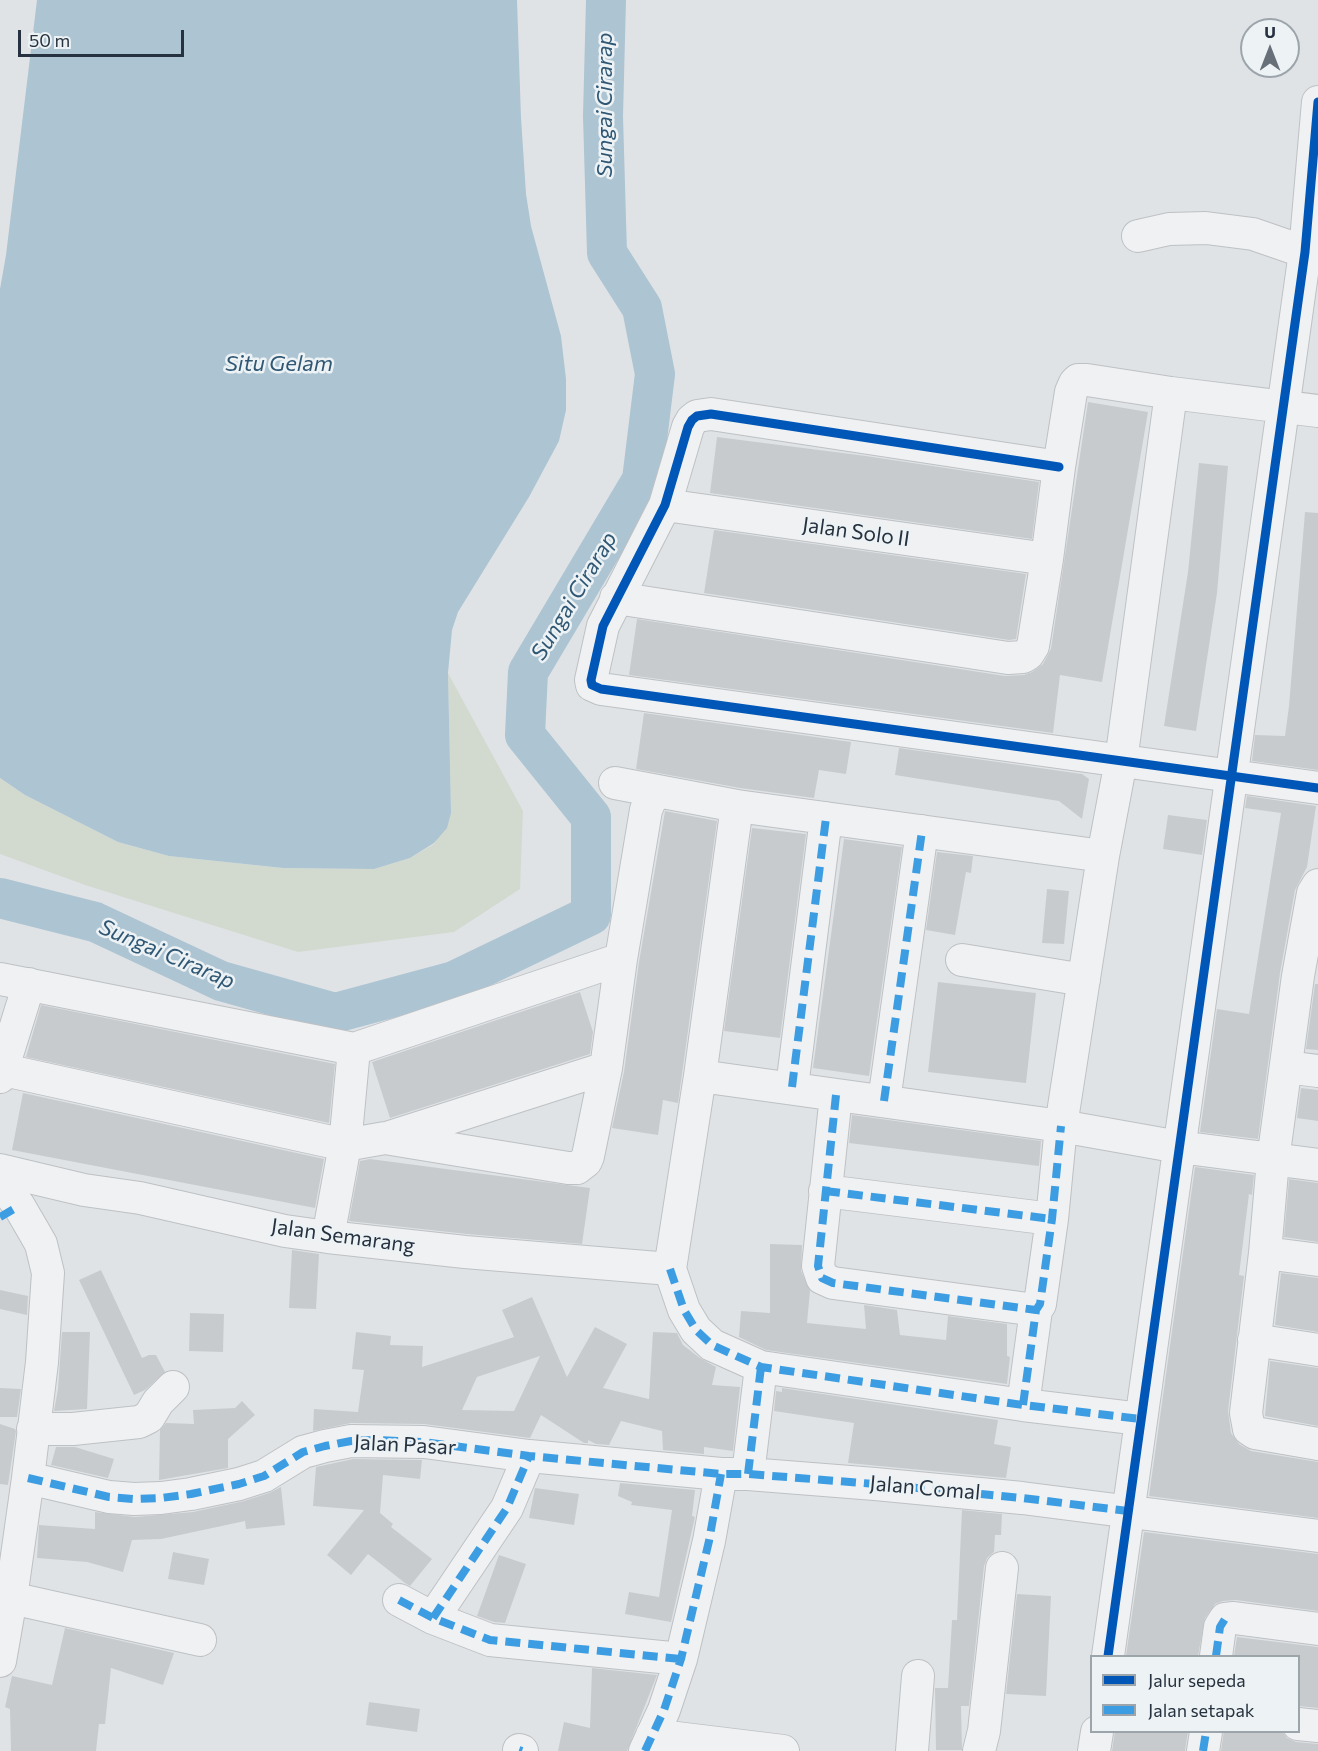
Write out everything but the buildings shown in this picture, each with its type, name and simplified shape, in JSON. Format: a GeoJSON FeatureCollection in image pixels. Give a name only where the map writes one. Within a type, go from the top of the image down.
{"type":"FeatureCollection","features":[{"type":"Feature","properties":{"kind":"street"},"geometry":{"type":"LineString","coordinates":[[1108,1655],[1305,252],[1318,102]]}},
{"type":"Feature","properties":{"kind":"street"},"geometry":{"type":"LineString","coordinates":[[1138,236],[1169,229],[1206,228],[1252,234],[1305,252]]}},
{"type":"Feature","properties":{"kind":"street"},"geometry":{"type":"LineString","coordinates":[[616,598],[1017,658],[1029,654],[1033,646],[1071,392],[1078,380],[1318,411]]}},
{"type":"Feature","properties":{"kind":"street"},"geometry":{"type":"LineString","coordinates":[[1023,1405],[1052,1219],[1061,1126],[1103,856],[1121,760],[1171,393]]}},
{"type":"Feature","properties":{"kind":"street"},"geometry":{"type":"LineString","coordinates":[[1059,467],[711,414],[697,416],[688,427],[665,505],[603,626],[591,680],[594,687],[1318,788]]}},
{"type":"Feature","properties":{"kind":"street","name":"Jalan Solo II"},"geometry":{"type":"LineString","coordinates":[[665,505],[1047,560]]}},
{"type":"Feature","properties":{"kind":"street"},"geometry":{"type":"LineString","coordinates":[[615,783],[737,806],[1103,856]]}},
{"type":"Feature","properties":{"kind":"street"},"geometry":{"type":"LineString","coordinates":[[385,1138],[567,1168],[577,1168],[586,1161],[606,1068],[646,810],[651,798],[662,792]]}},
{"type":"Feature","properties":{"kind":"street"},"geometry":{"type":"LineString","coordinates":[[737,806],[700,1076],[670,1269],[684,1310],[696,1330],[711,1345],[761,1367],[1023,1405],[1141,1419]]}},
{"type":"Feature","properties":{"kind":"street"},"geometry":{"type":"LineString","coordinates":[[792,1087],[826,818]]}},
{"type":"Feature","properties":{"kind":"street"},"geometry":{"type":"LineString","coordinates":[[884,1101],[922,831]]}},
{"type":"Feature","properties":{"kind":"street"},"geometry":{"type":"LineString","coordinates":[[1318,885],[1313,893],[1308,977],[1286,1067],[1273,1160],[1265,1253],[1246,1413],[1249,1429],[1262,1436],[1318,1444]]}},
{"type":"Feature","properties":{"kind":"street"},"geometry":{"type":"LineString","coordinates":[[606,1068],[385,1138],[345,1145],[2,1073],[14,982],[354,1049],[621,960]]}},
{"type":"Feature","properties":{"kind":"street"},"geometry":{"type":"LineString","coordinates":[[962,960],[1084,980]]}},
{"type":"Feature","properties":{"kind":"street"},"geometry":{"type":"LineString","coordinates":[[328,1237],[345,1145],[354,1049]]}},
{"type":"Feature","properties":{"kind":"street"},"geometry":{"type":"LineString","coordinates":[[1286,1067],[1318,1071]]}},
{"type":"Feature","properties":{"kind":"street"},"geometry":{"type":"LineString","coordinates":[[700,1076],[1061,1126],[1179,1147],[1318,1166]]}},
{"type":"Feature","properties":{"kind":"street"},"geometry":{"type":"LineString","coordinates":[[836,1095],[818,1270],[822,1278],[827,1281],[1036,1310]]}},
{"type":"Feature","properties":{"kind":"street"},"geometry":{"type":"LineString","coordinates":[[0,1170],[84,1190]]}},
{"type":"Feature","properties":{"kind":"street"},"geometry":{"type":"LineString","coordinates":[[0,1181],[10,1212],[41,1244],[48,1273],[42,1362],[28,1478],[0,1661]]}},
{"type":"Feature","properties":{"kind":"street","name":"Jalan Semarang"},"geometry":{"type":"LineString","coordinates":[[10,1212],[84,1190],[140,1198],[285,1231],[328,1237],[477,1253],[670,1269]]}},
{"type":"Feature","properties":{"kind":"street"},"geometry":{"type":"LineString","coordinates":[[825,1191],[1052,1219]]}},
{"type":"Feature","properties":{"kind":"street"},"geometry":{"type":"LineString","coordinates":[[1265,1253],[1318,1260]]}},
{"type":"Feature","properties":{"kind":"street"},"geometry":{"type":"LineString","coordinates":[[1254,1340],[1318,1350]]}},
{"type":"Feature","properties":{"kind":"street"},"geometry":{"type":"LineString","coordinates":[[761,1367],[734,1474],[709,1541],[681,1659],[664,1710],[649,1743],[783,1751]]}},
{"type":"Feature","properties":{"kind":"street"},"geometry":{"type":"LineString","coordinates":[[33,1429],[73,1429],[139,1422],[149,1417],[158,1402],[173,1387]]}},
{"type":"Feature","properties":{"kind":"street","name":"Jalan Pasar"},"geometry":{"type":"LineString","coordinates":[[28,1478],[109,1497],[134,1499],[191,1494],[264,1476],[303,1452],[351,1441],[424,1443],[529,1456],[734,1474]]}},
{"type":"Feature","properties":{"kind":"street"},"geometry":{"type":"LineString","coordinates":[[434,1618],[507,1508],[529,1456]]}},
{"type":"Feature","properties":{"kind":"street","name":"Jalan Comal"},"geometry":{"type":"LineString","coordinates":[[734,1474],[1011,1496],[1318,1536]]}},
{"type":"Feature","properties":{"kind":"street"},"geometry":{"type":"LineString","coordinates":[[979,1751],[984,1731],[1002,1568]]}},
{"type":"Feature","properties":{"kind":"street"},"geometry":{"type":"LineString","coordinates":[[11,1598],[200,1640]]}},
{"type":"Feature","properties":{"kind":"street"},"geometry":{"type":"LineString","coordinates":[[399,1600],[434,1618],[490,1640],[681,1659]]}},
{"type":"Feature","properties":{"kind":"street"},"geometry":{"type":"LineString","coordinates":[[1216,1655],[1220,1628],[1225,1619],[1234,1618],[1318,1629]]}},
{"type":"Feature","properties":{"kind":"street"},"geometry":{"type":"LineString","coordinates":[[912,1751],[918,1676]]}},
{"type":"Feature","properties":{"kind":"street"},"geometry":{"type":"LineString","coordinates":[[1300,1724],[1318,1726]]}},
{"type":"Feature","properties":{"kind":"street"},"geometry":{"type":"LineString","coordinates":[[1094,1751],[1097,1733]]}},
{"type":"Feature","properties":{"kind":"street"},"geometry":{"type":"LineString","coordinates":[[1203,1751],[1206,1733]]}},
{"type":"Feature","properties":{"kind":"shaded area"},"geometry":{"type":"Polygon","coordinates":[[[448,673],[523,811],[520,889],[454,932],[298,952],[85,885],[0,854],[0,778],[25,795],[118,842],[169,856],[283,868],[374,869],[410,858],[434,844],[451,813],[448,673]]]}},
{"type":"Feature","properties":{"kind":"water","name":"Situ Gelam"},"geometry":{"type":"Polygon","coordinates":[[[37,0],[517,0],[526,194],[531,226],[561,336],[566,379],[566,410],[559,441],[529,497],[458,612],[452,630],[448,673],[451,813],[447,828],[434,843],[410,858],[374,869],[283,868],[169,856],[118,842],[25,795],[0,778],[0,289],[37,0]]]}},
{"type":"Feature","properties":{"kind":"waterway","name":"Sungai Cirarap"},"geometry":{"type":"LineString","coordinates":[[0,898],[95,922],[221,981],[335,1013],[454,981],[591,915],[591,817],[525,735],[528,672],[642,480],[655,374],[642,308],[607,253],[603,116],[606,0]]}},
{"type":"Feature","properties":{"kind":"marked path"},"geometry":{"type":"LineString","coordinates":[[792,1087],[826,818]]}},
{"type":"Feature","properties":{"kind":"marked path"},"geometry":{"type":"LineString","coordinates":[[884,1101],[922,831]]}},
{"type":"Feature","properties":{"kind":"marked path"},"geometry":{"type":"LineString","coordinates":[[836,1095],[818,1266],[822,1278],[833,1283],[1036,1310]]}},
{"type":"Feature","properties":{"kind":"marked path"},"geometry":{"type":"LineString","coordinates":[[1023,1405],[1052,1219],[1061,1126]]}},
{"type":"Feature","properties":{"kind":"marked path"},"geometry":{"type":"LineString","coordinates":[[825,1191],[1052,1219]]}},
{"type":"Feature","properties":{"kind":"marked path"},"geometry":{"type":"LineString","coordinates":[[0,1217],[19,1206]]}},
{"type":"Feature","properties":{"kind":"marked path"},"geometry":{"type":"LineString","coordinates":[[670,1269],[684,1310],[696,1330],[712,1345],[761,1367],[1023,1405],[1141,1419]]}},
{"type":"Feature","properties":{"kind":"marked path"},"geometry":{"type":"LineString","coordinates":[[748,1474],[761,1367]]}},
{"type":"Feature","properties":{"kind":"marked path"},"geometry":{"type":"LineString","coordinates":[[28,1478],[109,1497],[161,1498],[239,1484],[264,1476],[303,1452],[325,1446],[351,1441],[374,1440],[424,1442],[529,1456],[721,1474],[875,1484],[1128,1511]]}},
{"type":"Feature","properties":{"kind":"marked path"},"geometry":{"type":"LineString","coordinates":[[433,1618],[507,1508],[529,1456]]}},
{"type":"Feature","properties":{"kind":"marked path"},"geometry":{"type":"LineString","coordinates":[[645,1751],[664,1710],[681,1659],[709,1541],[721,1474]]}},
{"type":"Feature","properties":{"kind":"marked path"},"geometry":{"type":"LineString","coordinates":[[399,1600],[433,1618],[490,1640],[681,1659]]}},
{"type":"Feature","properties":{"kind":"marked path"},"geometry":{"type":"LineString","coordinates":[[1216,1655],[1220,1627],[1225,1619]]}},
{"type":"Feature","properties":{"kind":"marked path"},"geometry":{"type":"LineString","coordinates":[[1203,1751],[1206,1733]]}},
{"type":"Feature","properties":{"kind":"cycle path"},"geometry":{"type":"LineString","coordinates":[[1108,1655],[1305,252],[1318,102]]}},
{"type":"Feature","properties":{"kind":"cycle path"},"geometry":{"type":"LineString","coordinates":[[1059,467],[711,414],[697,416],[688,427],[665,505],[603,626],[591,680],[592,685],[601,689],[1318,788]]}}]}
